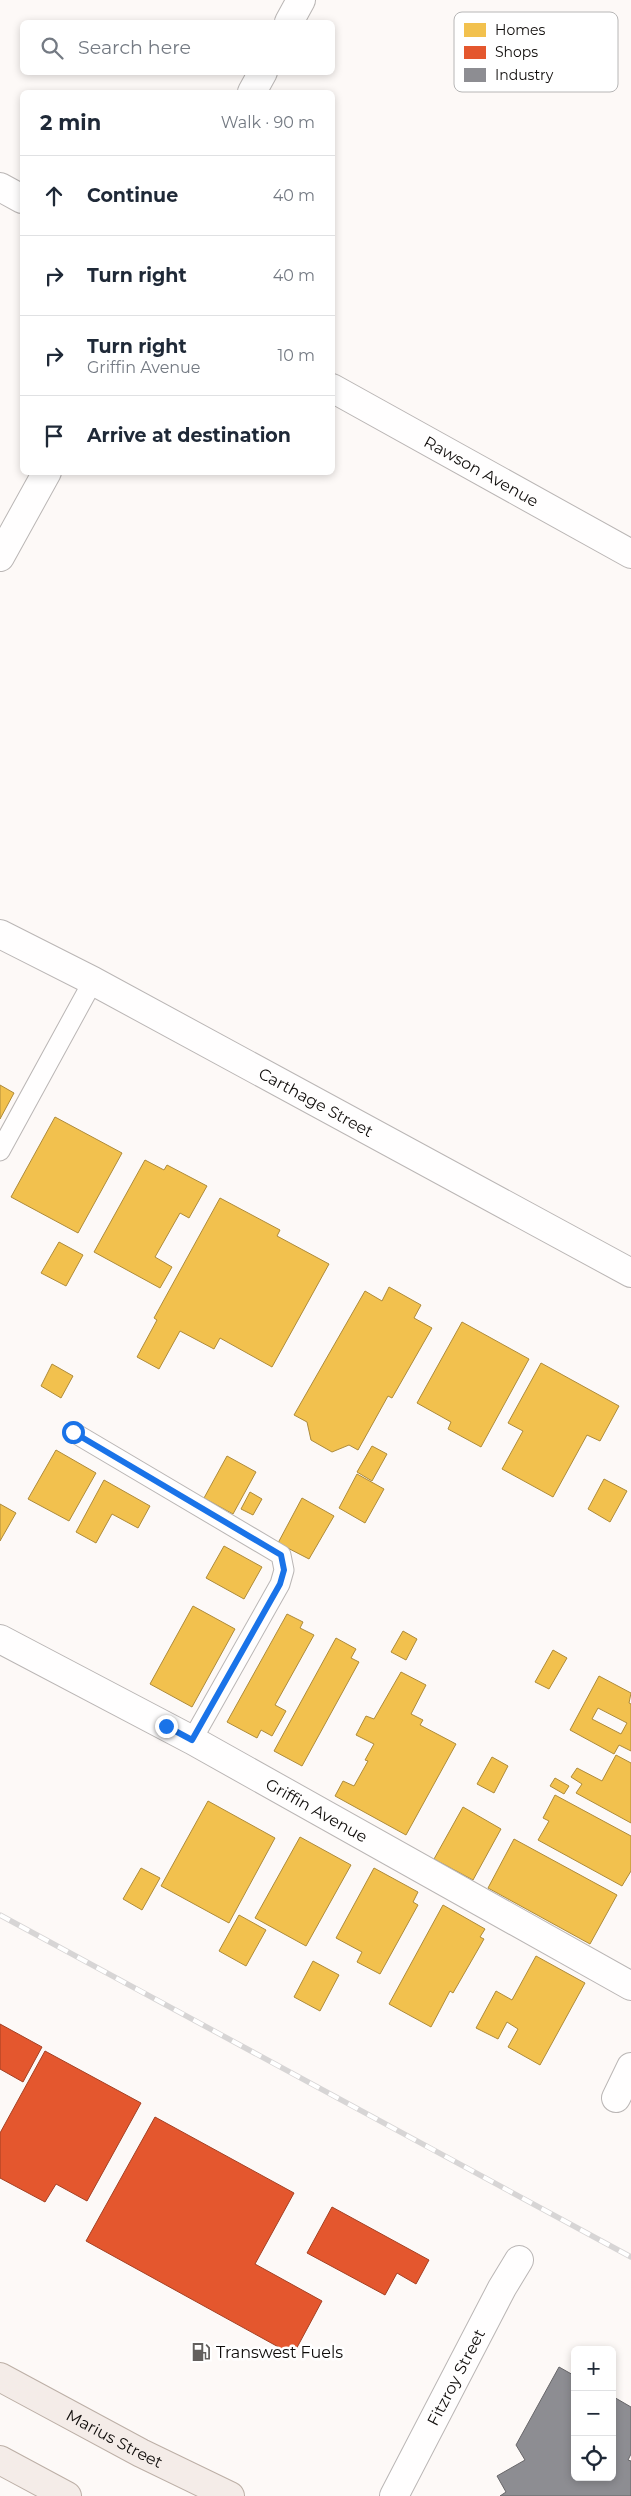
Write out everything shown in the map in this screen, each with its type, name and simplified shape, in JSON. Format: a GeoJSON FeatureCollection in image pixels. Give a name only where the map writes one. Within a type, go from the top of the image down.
{"type":"FeatureCollection","features":[{"type":"Feature","properties":{"kind":"main road","name":"Marius Street"},"geometry":{"type":"LineString","coordinates":[[0,2377],[141,2453],[230,2496]]}},
{"type":"Feature","properties":{"kind":"main road"},"geometry":{"type":"LineString","coordinates":[[0,2460],[67,2496]]}},
{"type":"Feature","properties":{"kind":"street"},"geometry":{"type":"LineString","coordinates":[[290,20],[300,0]]}},
{"type":"Feature","properties":{"kind":"street"},"geometry":{"type":"LineString","coordinates":[[253,90],[261,75]]}},
{"type":"Feature","properties":{"kind":"street"},"geometry":{"type":"LineString","coordinates":[[0,187],[20,198]]}},
{"type":"Feature","properties":{"kind":"street","name":"Rawson Avenue"},"geometry":{"type":"LineString","coordinates":[[335,390],[631,554]]}},
{"type":"Feature","properties":{"kind":"street"},"geometry":{"type":"LineString","coordinates":[[0,557],[45,475]]}},
{"type":"Feature","properties":{"kind":"street","name":"Carthage Street"},"geometry":{"type":"LineString","coordinates":[[0,934],[93,981],[631,1273]]}},
{"type":"Feature","properties":{"kind":"street","name":"Griffin Avenue"},"geometry":{"type":"LineString","coordinates":[[0,1639],[192,1740],[631,1986]]}},
{"type":"Feature","properties":{"kind":"street"},"geometry":{"type":"LineString","coordinates":[[616,2098],[631,2067]]}},
{"type":"Feature","properties":{"kind":"street","name":"Fitzroy Street"},"geometry":{"type":"LineString","coordinates":[[394,2496],[502,2288],[519,2260]]}},
{"type":"Feature","properties":{"kind":"lane"},"geometry":{"type":"LineString","coordinates":[[0,1151],[93,981]]}},
{"type":"Feature","properties":{"kind":"lane"},"geometry":{"type":"LineString","coordinates":[[73,1432],[281,1555],[284,1570],[280,1584],[192,1740]]}},
{"type":"Feature","properties":{"kind":"building: Homes"},"geometry":{"type":"Polygon","coordinates":[[[0,1085],[14,1093],[0,1119],[0,1085]]]}},
{"type":"Feature","properties":{"kind":"building: Homes"},"geometry":{"type":"Polygon","coordinates":[[[55,1117],[122,1153],[78,1233],[11,1197],[55,1117]]]}},
{"type":"Feature","properties":{"kind":"building: Homes"},"geometry":{"type":"Polygon","coordinates":[[[145,1160],[164,1170],[167,1165],[207,1186],[189,1218],[180,1213],[155,1257],[172,1267],[160,1288],[94,1252],[145,1160]]]}},
{"type":"Feature","properties":{"kind":"building: Homes"},"geometry":{"type":"Polygon","coordinates":[[[220,1198],[280,1230],[277,1236],[329,1264],[272,1367],[220,1338],[214,1349],[180,1331],[159,1369],[137,1357],[157,1320],[154,1318],[220,1198]]]}},
{"type":"Feature","properties":{"kind":"building: Homes"},"geometry":{"type":"Polygon","coordinates":[[[59,1242],[83,1255],[66,1286],[41,1273],[59,1242]]]}},
{"type":"Feature","properties":{"kind":"building: Homes"},"geometry":{"type":"Polygon","coordinates":[[[389,1287],[421,1305],[414,1318],[432,1328],[392,1398],[388,1396],[358,1450],[349,1445],[332,1452],[311,1440],[307,1422],[294,1415],[365,1291],[382,1301],[389,1287]]]}},
{"type":"Feature","properties":{"kind":"building: Homes"},"geometry":{"type":"Polygon","coordinates":[[[462,1322],[529,1359],[481,1447],[448,1429],[451,1422],[417,1403],[462,1322]]]}},
{"type":"Feature","properties":{"kind":"building: Homes"},"geometry":{"type":"Polygon","coordinates":[[[541,1363],[619,1406],[600,1441],[587,1435],[553,1497],[502,1469],[523,1431],[508,1423],[541,1363]]]}},
{"type":"Feature","properties":{"kind":"building: Homes"},"geometry":{"type":"Polygon","coordinates":[[[52,1364],[73,1376],[61,1398],[41,1386],[52,1364]]]}},
{"type":"Feature","properties":{"kind":"building: Homes"},"geometry":{"type":"Polygon","coordinates":[[[372,1446],[387,1454],[372,1481],[357,1472],[372,1446]]]}},
{"type":"Feature","properties":{"kind":"building: Homes"},"geometry":{"type":"Polygon","coordinates":[[[56,1450],[96,1473],[69,1521],[28,1499],[56,1450]]]}},
{"type":"Feature","properties":{"kind":"building: Homes"},"geometry":{"type":"Polygon","coordinates":[[[227,1456],[256,1472],[233,1514],[204,1498],[227,1456]]]}},
{"type":"Feature","properties":{"kind":"building: Homes"},"geometry":{"type":"Polygon","coordinates":[[[357,1474],[384,1489],[365,1523],[339,1508],[357,1474]]]}},
{"type":"Feature","properties":{"kind":"building: Homes"},"geometry":{"type":"Polygon","coordinates":[[[604,1479],[627,1491],[610,1522],[588,1509],[604,1479]]]}},
{"type":"Feature","properties":{"kind":"building: Homes"},"geometry":{"type":"Polygon","coordinates":[[[104,1480],[150,1506],[138,1528],[112,1514],[96,1543],[76,1532],[104,1480]]]}},
{"type":"Feature","properties":{"kind":"building: Homes"},"geometry":{"type":"Polygon","coordinates":[[[250,1492],[262,1499],[253,1515],[241,1509],[250,1492]]]}},
{"type":"Feature","properties":{"kind":"building: Homes"},"geometry":{"type":"Polygon","coordinates":[[[302,1498],[334,1516],[309,1559],[278,1543],[302,1498]]]}},
{"type":"Feature","properties":{"kind":"building: Homes"},"geometry":{"type":"Polygon","coordinates":[[[0,1504],[16,1513],[0,1541],[0,1504]]]}},
{"type":"Feature","properties":{"kind":"building: Homes"},"geometry":{"type":"Polygon","coordinates":[[[224,1546],[262,1567],[244,1599],[206,1578],[224,1546]]]}},
{"type":"Feature","properties":{"kind":"building: Homes"},"geometry":{"type":"Polygon","coordinates":[[[193,1606],[235,1629],[192,1707],[150,1684],[193,1606]]]}},
{"type":"Feature","properties":{"kind":"building: Homes"},"geometry":{"type":"Polygon","coordinates":[[[287,1614],[303,1622],[300,1628],[314,1635],[275,1705],[286,1711],[272,1736],[261,1730],[257,1738],[227,1722],[287,1614]]]}},
{"type":"Feature","properties":{"kind":"building: Homes"},"geometry":{"type":"Polygon","coordinates":[[[403,1631],[417,1639],[406,1660],[391,1652],[403,1631]]]}},
{"type":"Feature","properties":{"kind":"building: Homes"},"geometry":{"type":"Polygon","coordinates":[[[336,1638],[356,1649],[351,1658],[359,1662],[302,1766],[274,1751],[336,1638]]]}},
{"type":"Feature","properties":{"kind":"building: Homes"},"geometry":{"type":"Polygon","coordinates":[[[553,1650],[567,1658],[549,1689],[535,1682],[553,1650]]]}},
{"type":"Feature","properties":{"kind":"building: Homes"},"geometry":{"type":"Polygon","coordinates":[[[401,1672],[426,1685],[411,1714],[423,1720],[420,1725],[456,1744],[406,1835],[335,1796],[343,1781],[354,1786],[368,1761],[365,1760],[374,1744],[356,1735],[366,1716],[374,1719],[401,1672]]]}},
{"type":"Feature","properties":{"kind":"building: Homes"},"geometry":{"type":"Polygon","coordinates":[[[599,1676],[631,1693],[629,1703],[631,1704],[631,1751],[619,1745],[614,1754],[570,1730],[599,1676]],[[598,1708],[592,1719],[621,1734],[627,1723],[598,1708]]]}},
{"type":"Feature","properties":{"kind":"building: Homes"},"geometry":{"type":"Polygon","coordinates":[[[616,1755],[631,1763],[631,1823],[576,1793],[582,1784],[571,1777],[577,1768],[602,1781],[616,1755]]]}},
{"type":"Feature","properties":{"kind":"building: Homes"},"geometry":{"type":"Polygon","coordinates":[[[492,1757],[508,1766],[494,1793],[477,1784],[492,1757]]]}},
{"type":"Feature","properties":{"kind":"building: Homes"},"geometry":{"type":"Polygon","coordinates":[[[555,1778],[569,1786],[564,1794],[550,1786],[555,1778]]]}},
{"type":"Feature","properties":{"kind":"building: Homes"},"geometry":{"type":"Polygon","coordinates":[[[555,1795],[631,1836],[631,1871],[622,1886],[538,1840],[549,1821],[543,1818],[555,1795]]]}},
{"type":"Feature","properties":{"kind":"building: Homes"},"geometry":{"type":"Polygon","coordinates":[[[208,1801],[275,1838],[229,1923],[161,1886],[208,1801]]]}},
{"type":"Feature","properties":{"kind":"building: Homes"},"geometry":{"type":"Polygon","coordinates":[[[463,1807],[501,1829],[473,1880],[434,1859],[463,1807]]]}},
{"type":"Feature","properties":{"kind":"building: Homes"},"geometry":{"type":"Polygon","coordinates":[[[300,1837],[351,1865],[306,1946],[255,1918],[300,1837]]]}},
{"type":"Feature","properties":{"kind":"building: Homes"},"geometry":{"type":"Polygon","coordinates":[[[514,1839],[617,1895],[590,1944],[488,1888],[514,1839]]]}},
{"type":"Feature","properties":{"kind":"building: Homes"},"geometry":{"type":"Polygon","coordinates":[[[141,1868],[160,1878],[142,1910],[123,1899],[141,1868]]]}},
{"type":"Feature","properties":{"kind":"building: Homes"},"geometry":{"type":"Polygon","coordinates":[[[374,1868],[418,1892],[413,1902],[418,1905],[380,1974],[357,1962],[362,1952],[336,1938],[374,1868]]]}},
{"type":"Feature","properties":{"kind":"building: Homes"},"geometry":{"type":"Polygon","coordinates":[[[443,1905],[485,1929],[480,1937],[484,1939],[453,1993],[450,1991],[431,2027],[389,2004],[443,1905]]]}},
{"type":"Feature","properties":{"kind":"building: Homes"},"geometry":{"type":"Polygon","coordinates":[[[239,1915],[266,1930],[246,1966],[219,1951],[239,1915]]]}},
{"type":"Feature","properties":{"kind":"building: Homes"},"geometry":{"type":"Polygon","coordinates":[[[536,1956],[585,1983],[540,2065],[508,2047],[518,2029],[507,2022],[498,2039],[476,2028],[496,1991],[512,2000],[536,1956]]]}},
{"type":"Feature","properties":{"kind":"building: Homes"},"geometry":{"type":"Polygon","coordinates":[[[313,1961],[339,1975],[320,2011],[294,1997],[313,1961]]]}},
{"type":"Feature","properties":{"kind":"building: Shops"},"geometry":{"type":"Polygon","coordinates":[[[0,2024],[42,2047],[23,2082],[0,2069],[0,2024]]]}},
{"type":"Feature","properties":{"kind":"building: Shops"},"geometry":{"type":"Polygon","coordinates":[[[45,2051],[141,2103],[87,2201],[56,2184],[45,2202],[0,2178],[0,2133],[45,2051]]]}},
{"type":"Feature","properties":{"kind":"building: Shops"},"geometry":{"type":"Polygon","coordinates":[[[155,2117],[294,2193],[255,2264],[322,2301],[293,2355],[86,2241],[155,2117]]]}},
{"type":"Feature","properties":{"kind":"building: Shops"},"geometry":{"type":"Polygon","coordinates":[[[332,2207],[429,2260],[416,2284],[397,2273],[385,2295],[307,2253],[332,2207]]]}},
{"type":"Feature","properties":{"kind":"building: Industry"},"geometry":{"type":"Polygon","coordinates":[[[559,2367],[571,2374],[571,2481],[616,2481],[616,2398],[631,2407],[631,2454],[628,2460],[631,2461],[631,2496],[500,2496],[506,2492],[497,2476],[525,2460],[516,2445],[559,2367]]]}},
{"type":"Feature","properties":{"kind":"railway"},"geometry":{"type":"LineString","coordinates":[[0,1915],[631,2257]]}},
{"type":"Feature","properties":{"kind":"place","name":"Transwest Fuels"},"geometry":{"type":"Point","coordinates":[201,2352]}},
{"type":"Feature","properties":{"kind":"route"},"geometry":{"type":"LineString","coordinates":[[73,1432],[281,1555],[284,1570],[280,1584],[192,1740],[166,1726]]}}]}
